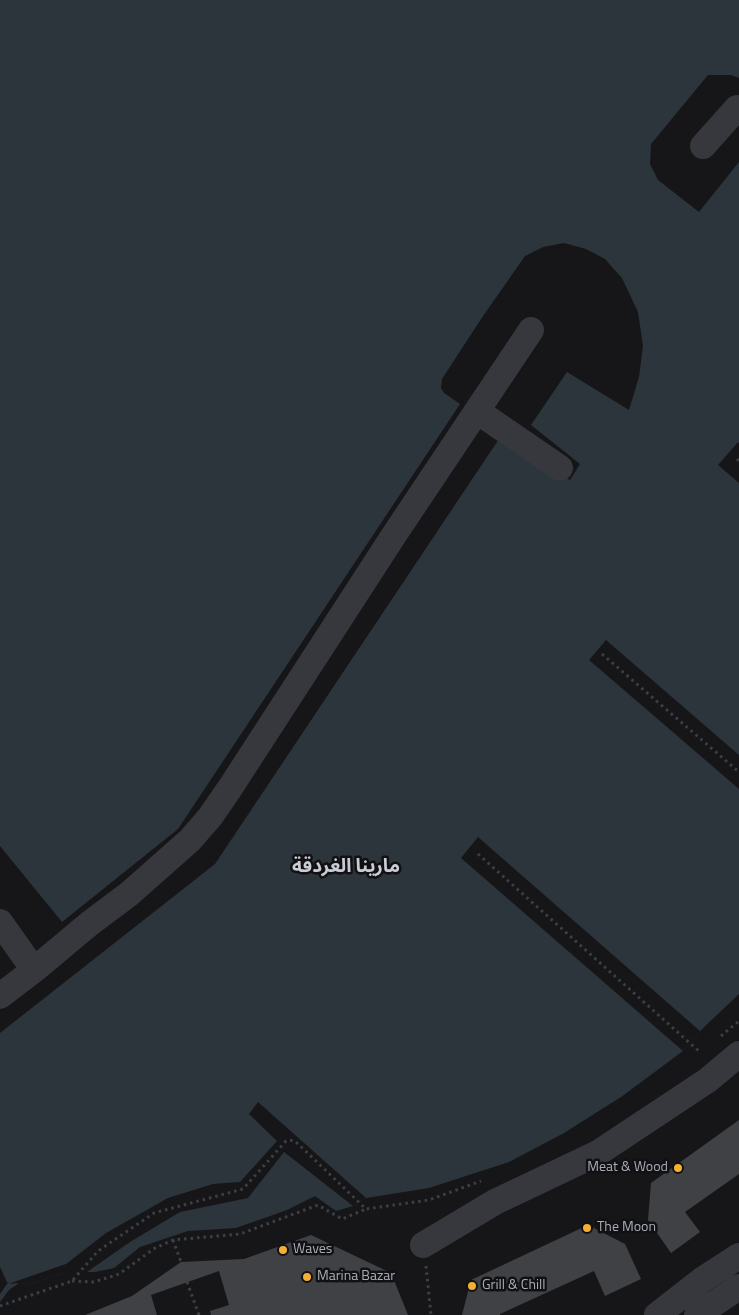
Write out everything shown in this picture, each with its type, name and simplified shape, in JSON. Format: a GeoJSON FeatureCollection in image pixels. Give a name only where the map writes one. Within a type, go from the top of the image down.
{"type":"FeatureCollection","features":[{"type":"Feature","properties":{"kind":"street"},"geometry":{"type":"LineString","coordinates":[[703,146],[737,108],[739,110]]}},
{"type":"Feature","properties":{"kind":"street"},"geometry":{"type":"LineString","coordinates":[[0,996],[128,894],[190,840],[210,817],[236,780],[394,535],[531,330]]}},
{"type":"Feature","properties":{"kind":"street"},"geometry":{"type":"LineString","coordinates":[[477,411],[560,468]]}},
{"type":"Feature","properties":{"kind":"street"},"geometry":{"type":"LineString","coordinates":[[0,922],[34,970]]}},
{"type":"Feature","properties":{"kind":"street"},"geometry":{"type":"LineString","coordinates":[[423,1245],[495,1202],[598,1153],[708,1080],[739,1054]]}},
{"type":"Feature","properties":{"kind":"street"},"geometry":{"type":"LineString","coordinates":[[657,1315],[702,1280],[739,1256]]}},
{"type":"Feature","properties":{"kind":"street"},"geometry":{"type":"LineString","coordinates":[[697,1315],[739,1287]]}},
{"type":"Feature","properties":{"kind":"path"},"geometry":{"type":"LineString","coordinates":[[602,654],[739,772]]}},
{"type":"Feature","properties":{"kind":"path"},"geometry":{"type":"LineString","coordinates":[[478,854],[701,1053]]}},
{"type":"Feature","properties":{"kind":"path"},"geometry":{"type":"LineString","coordinates":[[720,1037],[739,1020]]}},
{"type":"Feature","properties":{"kind":"path"},"geometry":{"type":"LineString","coordinates":[[694,1059],[707,1048]]}},
{"type":"Feature","properties":{"kind":"path"},"geometry":{"type":"LineString","coordinates":[[72,1281],[98,1251],[154,1213],[243,1189],[286,1141],[289,1140],[295,1141],[366,1209]]}},
{"type":"Feature","properties":{"kind":"path"},"geometry":{"type":"LineString","coordinates":[[0,1306],[72,1281],[94,1282],[119,1274],[154,1248],[173,1240],[240,1234],[318,1205],[342,1219],[366,1209],[429,1200],[482,1181]]}},
{"type":"Feature","properties":{"kind":"path"},"geometry":{"type":"LineString","coordinates":[[173,1240],[181,1262]]}},
{"type":"Feature","properties":{"kind":"path"},"geometry":{"type":"LineString","coordinates":[[423,1245],[431,1315]]}},
{"type":"Feature","properties":{"kind":"path"},"geometry":{"type":"LineString","coordinates":[[187,1282],[199,1315]]}},
{"type":"Feature","properties":{"kind":"shaded area"},"geometry":{"type":"Polygon","coordinates":[[[0,0],[739,0],[739,994],[700,1031],[683,1051],[621,1097],[564,1133],[509,1162],[429,1188],[366,1198],[353,1206],[336,1211],[315,1196],[287,1210],[236,1228],[188,1231],[140,1247],[114,1268],[95,1272],[67,1272],[31,1284],[19,1283],[9,1290],[0,1302],[0,0]]]}},
{"type":"Feature","properties":{"kind":"pier"},"geometry":{"type":"Polygon","coordinates":[[[708,75],[731,75],[739,78],[739,162],[699,212],[658,180],[650,164],[651,144],[708,75]]]}},
{"type":"Feature","properties":{"kind":"pier"},"geometry":{"type":"Polygon","coordinates":[[[564,243],[586,249],[605,259],[622,278],[638,312],[643,346],[639,377],[629,410],[567,372],[531,425],[580,464],[570,480],[501,436],[215,864],[0,1033],[0,846],[62,922],[178,829],[460,404],[444,393],[441,388],[442,379],[481,319],[525,256],[543,247],[564,243]]]}},
{"type":"Feature","properties":{"kind":"pier"},"geometry":{"type":"Polygon","coordinates":[[[739,443],[739,483],[718,465],[739,443]]]}},
{"type":"Feature","properties":{"kind":"pier"},"geometry":{"type":"Polygon","coordinates":[[[606,640],[739,755],[739,789],[589,660],[606,640]]]}},
{"type":"Feature","properties":{"kind":"pier"},"geometry":{"type":"Polygon","coordinates":[[[478,837],[700,1031],[683,1051],[461,858],[478,837]]]}},
{"type":"Feature","properties":{"kind":"pier"},"geometry":{"type":"Polygon","coordinates":[[[258,1102],[366,1198],[353,1206],[284,1152],[248,1198],[180,1212],[130,1242],[87,1272],[67,1272],[31,1284],[8,1284],[66,1264],[106,1233],[168,1198],[213,1184],[240,1182],[277,1141],[249,1114],[258,1102]]]}},
{"type":"Feature","properties":{"kind":"pier"},"geometry":{"type":"Polygon","coordinates":[[[0,1267],[8,1284],[0,1294],[0,1267]]]}},
{"type":"Feature","properties":{"kind":"building"},"geometry":{"type":"Polygon","coordinates":[[[739,1120],[739,1174],[685,1212],[700,1232],[671,1253],[648,1220],[651,1183],[739,1120]]]}},
{"type":"Feature","properties":{"kind":"building"},"geometry":{"type":"Polygon","coordinates":[[[588,1225],[625,1244],[641,1279],[605,1296],[594,1271],[500,1315],[462,1315],[471,1280],[588,1225]]]}},
{"type":"Feature","properties":{"kind":"building","name":"Marina Bazar"},"geometry":{"type":"Polygon","coordinates":[[[311,1235],[391,1273],[408,1315],[211,1315],[210,1311],[229,1305],[219,1271],[151,1295],[157,1315],[85,1315],[132,1296],[181,1262],[244,1259],[311,1235]]]}},
{"type":"Feature","properties":{"kind":"place","name":"Meat & Wood"},"geometry":{"type":"Point","coordinates":[678,1168]}},
{"type":"Feature","properties":{"kind":"place","name":"The Moon"},"geometry":{"type":"Point","coordinates":[587,1228]}},
{"type":"Feature","properties":{"kind":"place","name":"Waves"},"geometry":{"type":"Point","coordinates":[283,1250]}},
{"type":"Feature","properties":{"kind":"place","name":"Marina Bazar"},"geometry":{"type":"Point","coordinates":[307,1277]}},
{"type":"Feature","properties":{"kind":"place","name":"Grill & Chill"},"geometry":{"type":"Point","coordinates":[472,1286]}},
{"type":"Feature","properties":{"kind":"district","name":"مارينا الغردقة"},"geometry":{"type":"Point","coordinates":[346,867]}}]}
